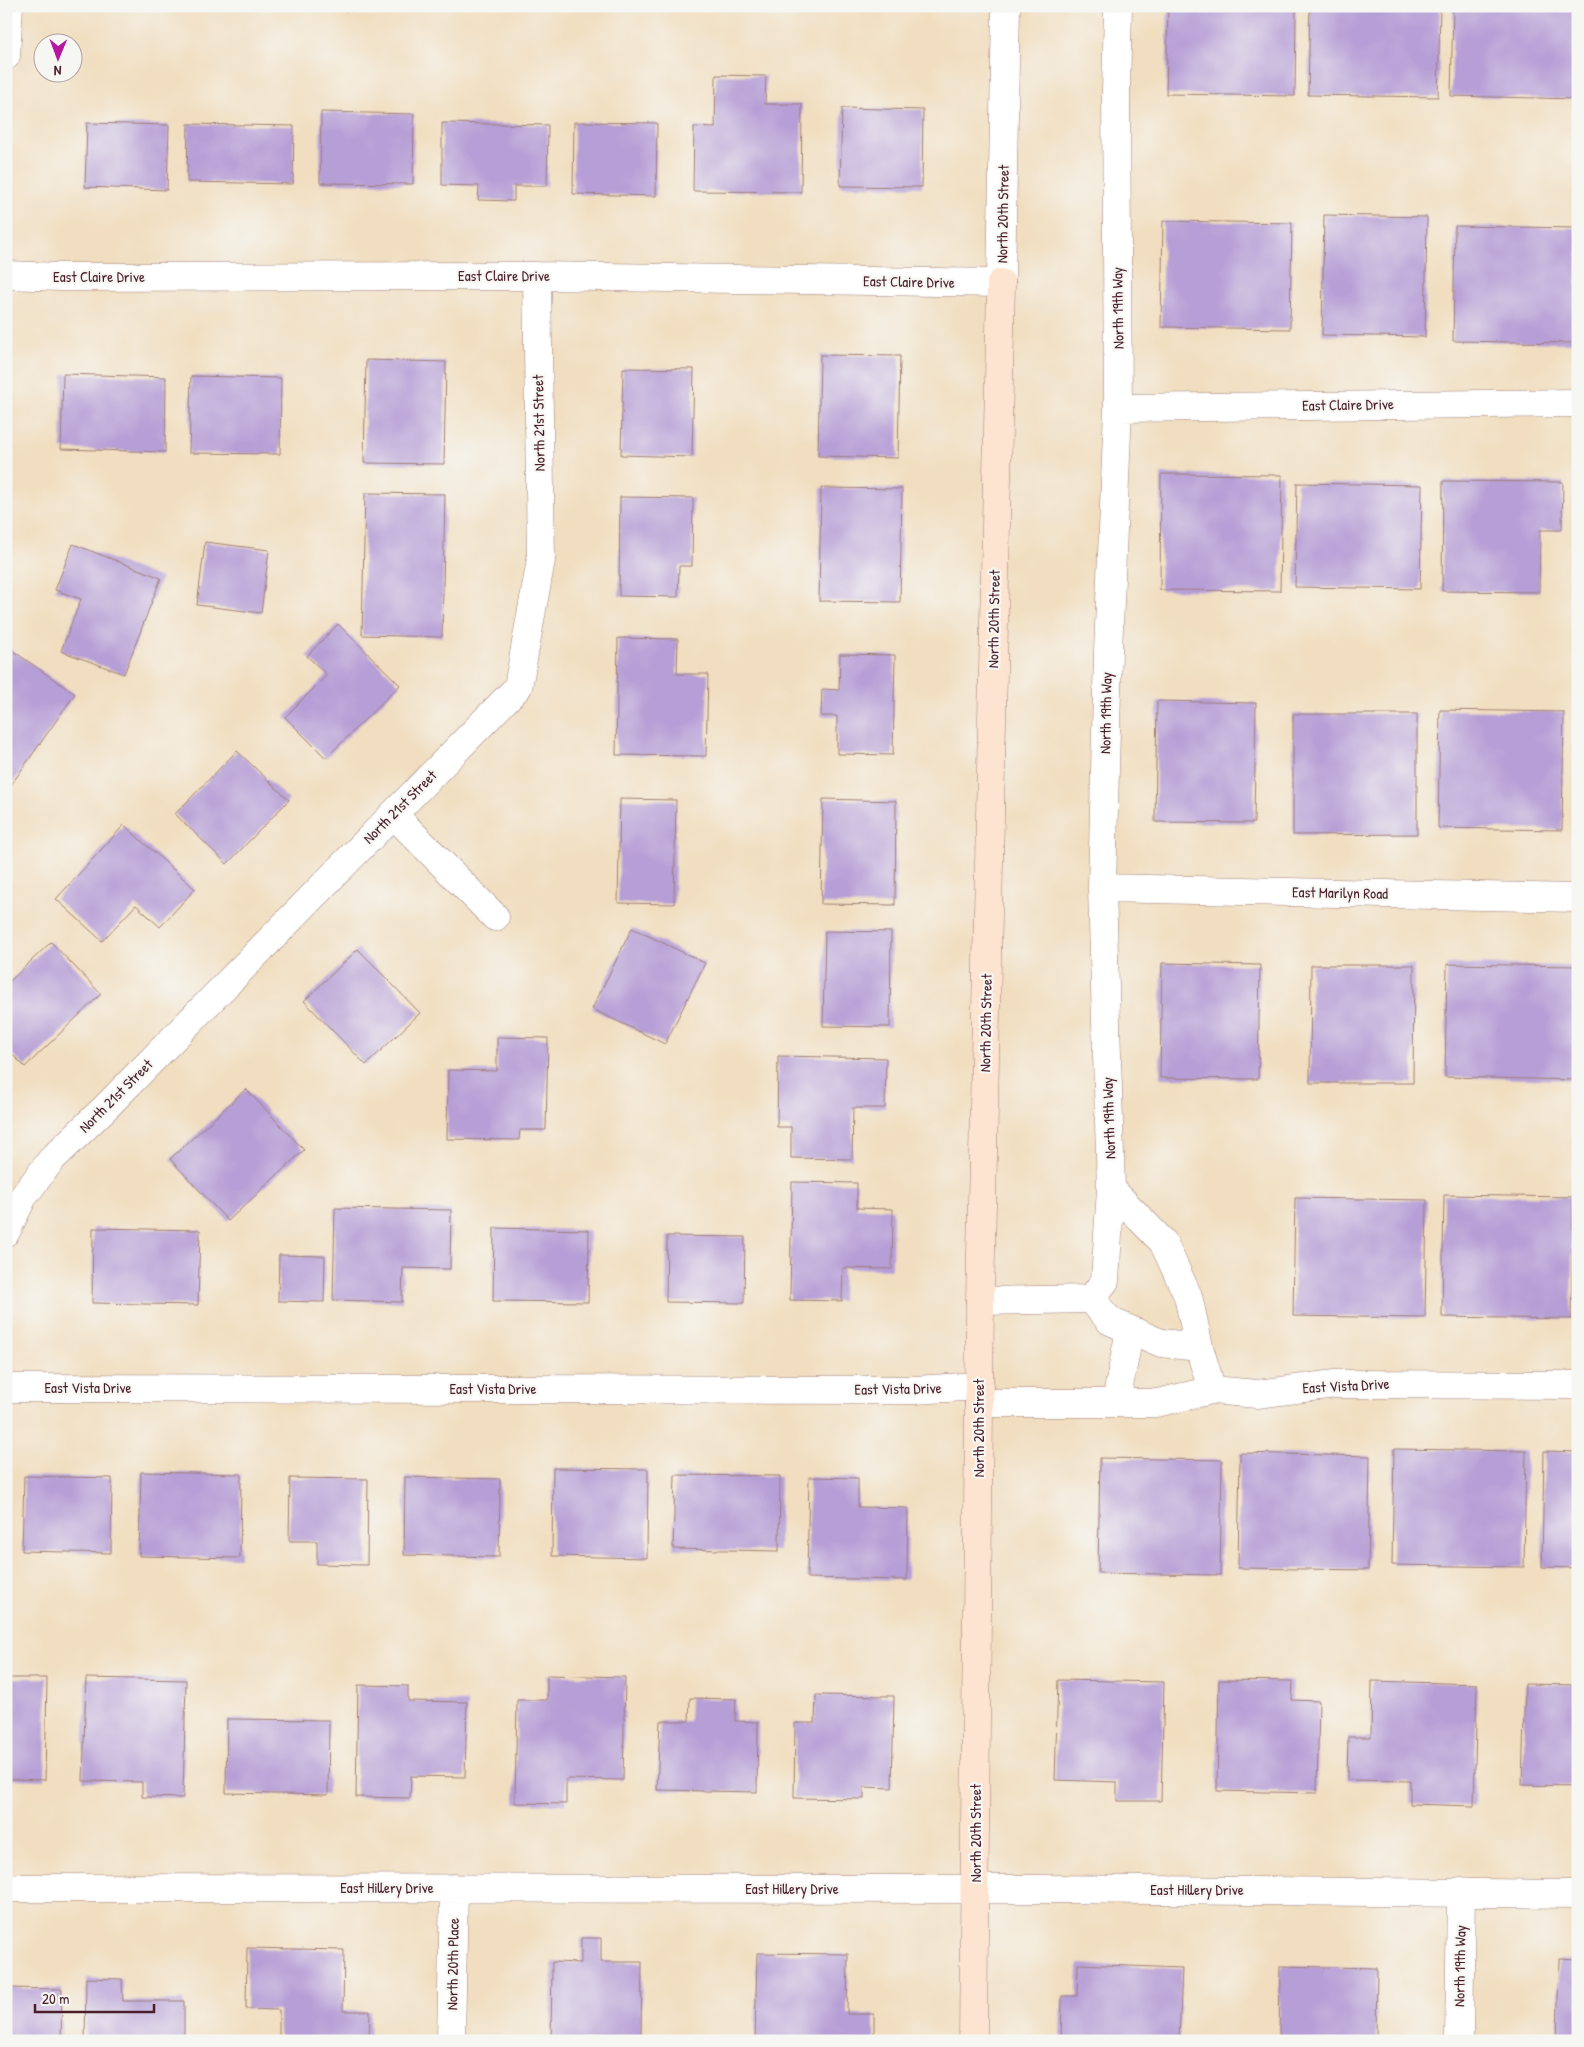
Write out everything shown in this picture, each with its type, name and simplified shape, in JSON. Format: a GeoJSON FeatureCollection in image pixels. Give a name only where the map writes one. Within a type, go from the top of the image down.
{"type":"FeatureCollection","features":[{"type":"Feature","properties":{"kind":"street"},"geometry":{"type":"LineString","coordinates":[[6,56],[9,6]]}},
{"type":"Feature","properties":{"kind":"street","name":"North 20th Street"},"geometry":{"type":"LineString","coordinates":[[974,2041],[980,1300],[1002,283],[1006,6]]}},
{"type":"Feature","properties":{"kind":"street","name":"North 19th Way"},"geometry":{"type":"LineString","coordinates":[[1111,1189],[1102,888],[1108,651],[1118,408],[1116,92],[1118,6]]}},
{"type":"Feature","properties":{"kind":"street","name":"East Claire Drive"},"geometry":{"type":"LineString","coordinates":[[6,275],[61,277],[537,276],[1002,283]]}},
{"type":"Feature","properties":{"kind":"street","name":"North 21st Street"},"geometry":{"type":"LineString","coordinates":[[6,1232],[23,1198],[52,1159],[106,1107],[518,687],[541,560],[537,276]]}},
{"type":"Feature","properties":{"kind":"street","name":"East Claire Drive"},"geometry":{"type":"LineString","coordinates":[[1118,408],[1578,403]]}},
{"type":"Feature","properties":{"kind":"street"},"geometry":{"type":"LineString","coordinates":[[393,814],[495,917]]}},
{"type":"Feature","properties":{"kind":"street","name":"East Marilyn Road"},"geometry":{"type":"LineString","coordinates":[[1102,888],[1578,898]]}},
{"type":"Feature","properties":{"kind":"street"},"geometry":{"type":"LineString","coordinates":[[980,1300],[1091,1298],[1105,1281],[1111,1189]]}},
{"type":"Feature","properties":{"kind":"street"},"geometry":{"type":"LineString","coordinates":[[1111,1189],[1163,1242],[1188,1296],[1198,1347],[1212,1390]]}},
{"type":"Feature","properties":{"kind":"street"},"geometry":{"type":"LineString","coordinates":[[1091,1298],[1110,1321],[1161,1343],[1198,1347]]}},
{"type":"Feature","properties":{"kind":"street"},"geometry":{"type":"LineString","coordinates":[[1116,1402],[1130,1330]]}},
{"type":"Feature","properties":{"kind":"street","name":"East Vista Drive"},"geometry":{"type":"LineString","coordinates":[[6,1388],[915,1390],[979,1395],[1157,1403],[1212,1390],[1257,1394],[1335,1384],[1578,1385]]}},
{"type":"Feature","properties":{"kind":"street","name":"East Hillery Drive"},"geometry":{"type":"LineString","coordinates":[[6,1888],[976,1889],[1461,1891],[1578,1894]]}},
{"type":"Feature","properties":{"kind":"street","name":"North 20th Place"},"geometry":{"type":"LineString","coordinates":[[451,2041],[454,1888]]}},
{"type":"Feature","properties":{"kind":"street","name":"North 19th Way"},"geometry":{"type":"LineString","coordinates":[[1459,2041],[1461,1891]]}},
{"type":"Feature","properties":{"kind":"building"},"geometry":{"type":"Polygon","coordinates":[[[162,6],[205,6],[205,8],[162,9],[162,6]]]}},
{"type":"Feature","properties":{"kind":"building"},"geometry":{"type":"Polygon","coordinates":[[[317,6],[353,6],[353,11],[317,10],[317,6]]]}},
{"type":"Feature","properties":{"kind":"building"},"geometry":{"type":"Polygon","coordinates":[[[1168,6],[1296,6],[1295,96],[1166,94],[1168,6]]]}},
{"type":"Feature","properties":{"kind":"building"},"geometry":{"type":"Polygon","coordinates":[[[1310,6],[1440,6],[1438,97],[1308,95],[1310,6]]]}},
{"type":"Feature","properties":{"kind":"building"},"geometry":{"type":"Polygon","coordinates":[[[1453,6],[1578,6],[1578,99],[1451,96],[1453,6]]]}},
{"type":"Feature","properties":{"kind":"building"},"geometry":{"type":"Polygon","coordinates":[[[716,75],[766,76],[765,104],[802,104],[801,192],[693,191],[694,127],[715,128],[716,75]]]}},
{"type":"Feature","properties":{"kind":"building"},"geometry":{"type":"Polygon","coordinates":[[[842,108],[923,110],[922,187],[840,186],[842,108]]]}},
{"type":"Feature","properties":{"kind":"building"},"geometry":{"type":"Polygon","coordinates":[[[321,112],[414,114],[413,184],[320,183],[321,112]]]}},
{"type":"Feature","properties":{"kind":"building"},"geometry":{"type":"Polygon","coordinates":[[[574,122],[657,123],[656,196],[573,194],[574,122]]]}},
{"type":"Feature","properties":{"kind":"building"},"geometry":{"type":"Polygon","coordinates":[[[87,123],[169,125],[167,190],[85,187],[87,123]]]}},
{"type":"Feature","properties":{"kind":"building"},"geometry":{"type":"Polygon","coordinates":[[[442,123],[548,125],[547,186],[514,186],[514,201],[478,200],[479,186],[442,185],[442,123]]]}},
{"type":"Feature","properties":{"kind":"building"},"geometry":{"type":"Polygon","coordinates":[[[188,124],[294,126],[293,184],[187,182],[188,124]]]}},
{"type":"Feature","properties":{"kind":"building"},"geometry":{"type":"Polygon","coordinates":[[[1324,215],[1427,217],[1425,337],[1322,335],[1324,215]]]}},
{"type":"Feature","properties":{"kind":"building"},"geometry":{"type":"Polygon","coordinates":[[[1163,221],[1292,223],[1290,329],[1161,327],[1163,221]]]}},
{"type":"Feature","properties":{"kind":"building"},"geometry":{"type":"Polygon","coordinates":[[[1455,226],[1578,228],[1576,343],[1453,341],[1455,226]]]}},
{"type":"Feature","properties":{"kind":"building"},"geometry":{"type":"Polygon","coordinates":[[[820,355],[900,356],[898,458],[818,456],[820,355]]]}},
{"type":"Feature","properties":{"kind":"building"},"geometry":{"type":"Polygon","coordinates":[[[366,360],[446,362],[444,464],[364,463],[366,360]]]}},
{"type":"Feature","properties":{"kind":"building"},"geometry":{"type":"Polygon","coordinates":[[[623,368],[694,369],[692,457],[621,455],[623,368]]]}},
{"type":"Feature","properties":{"kind":"building"},"geometry":{"type":"Polygon","coordinates":[[[63,374],[166,377],[165,452],[61,449],[63,374]]]}},
{"type":"Feature","properties":{"kind":"building"},"geometry":{"type":"Polygon","coordinates":[[[191,376],[281,378],[280,454],[189,453],[191,376]]]}},
{"type":"Feature","properties":{"kind":"building"},"geometry":{"type":"Polygon","coordinates":[[[1161,474],[1282,475],[1280,591],[1160,590],[1161,474]]]}},
{"type":"Feature","properties":{"kind":"building"},"geometry":{"type":"Polygon","coordinates":[[[1443,481],[1563,482],[1562,530],[1540,530],[1539,592],[1442,591],[1443,481]]]}},
{"type":"Feature","properties":{"kind":"building"},"geometry":{"type":"Polygon","coordinates":[[[1297,483],[1422,485],[1420,589],[1295,587],[1297,483]]]}},
{"type":"Feature","properties":{"kind":"building"},"geometry":{"type":"Polygon","coordinates":[[[821,488],[902,489],[900,602],[819,601],[821,488]]]}},
{"type":"Feature","properties":{"kind":"building"},"geometry":{"type":"Polygon","coordinates":[[[365,493],[445,494],[442,637],[362,635],[365,493]]]}},
{"type":"Feature","properties":{"kind":"building"},"geometry":{"type":"Polygon","coordinates":[[[620,497],[693,498],[692,566],[679,566],[678,597],[619,596],[620,497]]]}},
{"type":"Feature","properties":{"kind":"building"},"geometry":{"type":"Polygon","coordinates":[[[205,542],[269,550],[261,613],[197,605],[205,542]]]}},
{"type":"Feature","properties":{"kind":"building"},"geometry":{"type":"Polygon","coordinates":[[[73,544],[161,578],[124,674],[61,651],[81,599],[55,590],[73,544]]]}},
{"type":"Feature","properties":{"kind":"building"},"geometry":{"type":"Polygon","coordinates":[[[338,624],[400,685],[326,758],[285,717],[327,675],[307,656],[338,624]]]}},
{"type":"Feature","properties":{"kind":"building"},"geometry":{"type":"Polygon","coordinates":[[[618,638],[678,639],[677,674],[708,674],[706,756],[616,755],[618,638]]]}},
{"type":"Feature","properties":{"kind":"building"},"geometry":{"type":"Polygon","coordinates":[[[6,646],[75,694],[6,792],[6,646]]]}},
{"type":"Feature","properties":{"kind":"building"},"geometry":{"type":"Polygon","coordinates":[[[840,654],[895,655],[893,755],[837,754],[837,716],[821,716],[822,689],[839,690],[840,654]]]}},
{"type":"Feature","properties":{"kind":"building"},"geometry":{"type":"Polygon","coordinates":[[[1157,701],[1256,703],[1254,823],[1155,822],[1157,701]]]}},
{"type":"Feature","properties":{"kind":"building"},"geometry":{"type":"Polygon","coordinates":[[[1440,710],[1564,712],[1562,830],[1438,828],[1440,710]]]}},
{"type":"Feature","properties":{"kind":"building"},"geometry":{"type":"Polygon","coordinates":[[[1293,714],[1417,714],[1417,834],[1293,835],[1293,714]]]}},
{"type":"Feature","properties":{"kind":"building"},"geometry":{"type":"Polygon","coordinates":[[[237,751],[289,800],[227,864],[175,814],[237,751]]]}},
{"type":"Feature","properties":{"kind":"building"},"geometry":{"type":"Polygon","coordinates":[[[620,799],[676,800],[674,904],[618,903],[620,799]]]}},
{"type":"Feature","properties":{"kind":"building"},"geometry":{"type":"Polygon","coordinates":[[[823,799],[896,801],[895,905],[821,904],[823,799]]]}},
{"type":"Feature","properties":{"kind":"building"},"geometry":{"type":"Polygon","coordinates":[[[124,825],[195,889],[160,927],[136,905],[102,941],[56,899],[124,825]]]}},
{"type":"Feature","properties":{"kind":"building"},"geometry":{"type":"Polygon","coordinates":[[[632,928],[705,963],[665,1044],[592,1009],[632,928]]]}},
{"type":"Feature","properties":{"kind":"building"},"geometry":{"type":"Polygon","coordinates":[[[825,931],[891,932],[890,1027],[823,1026],[825,931]]]}},
{"type":"Feature","properties":{"kind":"building"},"geometry":{"type":"Polygon","coordinates":[[[51,942],[101,994],[25,1067],[6,1048],[6,985],[51,942]]]}},
{"type":"Feature","properties":{"kind":"building"},"geometry":{"type":"Polygon","coordinates":[[[358,949],[420,1013],[366,1065],[304,1001],[358,949]]]}},
{"type":"Feature","properties":{"kind":"building"},"geometry":{"type":"Polygon","coordinates":[[[1162,963],[1260,965],[1258,1079],[1160,1078],[1162,963]]]}},
{"type":"Feature","properties":{"kind":"building"},"geometry":{"type":"Polygon","coordinates":[[[1447,964],[1578,966],[1577,1080],[1445,1077],[1447,964]]]}},
{"type":"Feature","properties":{"kind":"building"},"geometry":{"type":"Polygon","coordinates":[[[1311,965],[1414,965],[1413,1083],[1310,1083],[1311,965]]]}},
{"type":"Feature","properties":{"kind":"building"},"geometry":{"type":"Polygon","coordinates":[[[497,1037],[548,1038],[546,1130],[520,1130],[519,1140],[447,1139],[448,1070],[497,1071],[497,1037]]]}},
{"type":"Feature","properties":{"kind":"building"},"geometry":{"type":"Polygon","coordinates":[[[778,1056],[886,1058],[885,1108],[853,1108],[852,1159],[791,1158],[791,1127],[777,1127],[778,1056]]]}},
{"type":"Feature","properties":{"kind":"building"},"geometry":{"type":"Polygon","coordinates":[[[246,1089],[304,1150],[228,1221],[170,1159],[246,1089]]]}},
{"type":"Feature","properties":{"kind":"building"},"geometry":{"type":"Polygon","coordinates":[[[792,1182],[857,1183],[857,1208],[893,1209],[892,1269],[843,1268],[842,1301],[790,1300],[792,1182]]]}},
{"type":"Feature","properties":{"kind":"building"},"geometry":{"type":"Polygon","coordinates":[[[1444,1195],[1573,1197],[1571,1319],[1442,1317],[1444,1195]]]}},
{"type":"Feature","properties":{"kind":"building"},"geometry":{"type":"Polygon","coordinates":[[[1295,1198],[1427,1200],[1425,1318],[1293,1316],[1295,1198]]]}},
{"type":"Feature","properties":{"kind":"building"},"geometry":{"type":"Polygon","coordinates":[[[335,1208],[451,1210],[450,1269],[403,1268],[402,1302],[333,1300],[335,1208]]]}},
{"type":"Feature","properties":{"kind":"building"},"geometry":{"type":"Polygon","coordinates":[[[93,1228],[200,1230],[198,1305],[92,1303],[93,1228]]]}},
{"type":"Feature","properties":{"kind":"building"},"geometry":{"type":"Polygon","coordinates":[[[494,1228],[589,1230],[588,1302],[493,1301],[494,1228]]]}},
{"type":"Feature","properties":{"kind":"building"},"geometry":{"type":"Polygon","coordinates":[[[667,1236],[745,1237],[744,1303],[666,1302],[667,1236]]]}},
{"type":"Feature","properties":{"kind":"building"},"geometry":{"type":"Polygon","coordinates":[[[279,1255],[325,1256],[324,1302],[278,1301],[279,1255]]]}},
{"type":"Feature","properties":{"kind":"building"},"geometry":{"type":"Polygon","coordinates":[[[1394,1449],[1526,1451],[1524,1567],[1392,1565],[1394,1449]]]}},
{"type":"Feature","properties":{"kind":"building"},"geometry":{"type":"Polygon","coordinates":[[[1544,1451],[1578,1452],[1578,1568],[1542,1567],[1544,1451]]]}},
{"type":"Feature","properties":{"kind":"building"},"geometry":{"type":"Polygon","coordinates":[[[1240,1453],[1370,1456],[1368,1570],[1238,1568],[1240,1453]]]}},
{"type":"Feature","properties":{"kind":"building"},"geometry":{"type":"Polygon","coordinates":[[[1100,1458],[1222,1460],[1220,1575],[1098,1573],[1100,1458]]]}},
{"type":"Feature","properties":{"kind":"building"},"geometry":{"type":"Polygon","coordinates":[[[553,1468],[648,1469],[647,1558],[552,1556],[553,1468]]]}},
{"type":"Feature","properties":{"kind":"building"},"geometry":{"type":"Polygon","coordinates":[[[141,1472],[241,1474],[240,1558],[139,1556],[141,1472]]]}},
{"type":"Feature","properties":{"kind":"building"},"geometry":{"type":"Polygon","coordinates":[[[675,1475],[780,1476],[779,1551],[673,1549],[675,1475]]]}},
{"type":"Feature","properties":{"kind":"building"},"geometry":{"type":"Polygon","coordinates":[[[24,1476],[112,1478],[111,1553],[22,1551],[24,1476]]]}},
{"type":"Feature","properties":{"kind":"building"},"geometry":{"type":"Polygon","coordinates":[[[405,1477],[500,1479],[499,1557],[404,1555],[405,1477]]]}},
{"type":"Feature","properties":{"kind":"building"},"geometry":{"type":"Polygon","coordinates":[[[809,1477],[858,1478],[858,1507],[908,1508],[907,1580],[807,1578],[809,1477]]]}},
{"type":"Feature","properties":{"kind":"building"},"geometry":{"type":"Polygon","coordinates":[[[290,1478],[368,1479],[367,1565],[317,1564],[317,1541],[289,1541],[290,1478]]]}},
{"type":"Feature","properties":{"kind":"building"},"geometry":{"type":"Polygon","coordinates":[[[547,1675],[625,1677],[623,1780],[566,1779],[566,1804],[515,1803],[517,1700],[547,1700],[547,1675]]]}},
{"type":"Feature","properties":{"kind":"building"},"geometry":{"type":"Polygon","coordinates":[[[6,1678],[47,1678],[45,1780],[10,1779],[9,1803],[6,1803],[6,1678]]]}},
{"type":"Feature","properties":{"kind":"building"},"geometry":{"type":"Polygon","coordinates":[[[86,1678],[186,1680],[183,1798],[142,1797],[142,1782],[83,1781],[86,1678]]]}},
{"type":"Feature","properties":{"kind":"building"},"geometry":{"type":"Polygon","coordinates":[[[1058,1680],[1164,1682],[1161,1801],[1117,1801],[1117,1782],[1055,1780],[1058,1680]]]}},
{"type":"Feature","properties":{"kind":"building"},"geometry":{"type":"Polygon","coordinates":[[[1219,1680],[1293,1681],[1292,1700],[1319,1701],[1317,1793],[1217,1791],[1219,1680]]]}},
{"type":"Feature","properties":{"kind":"building"},"geometry":{"type":"Polygon","coordinates":[[[1372,1681],[1477,1684],[1474,1806],[1410,1804],[1410,1781],[1347,1780],[1348,1737],[1371,1737],[1372,1681]]]}},
{"type":"Feature","properties":{"kind":"building"},"geometry":{"type":"Polygon","coordinates":[[[1525,1684],[1578,1685],[1578,1786],[1522,1785],[1525,1684]]]}},
{"type":"Feature","properties":{"kind":"building"},"geometry":{"type":"Polygon","coordinates":[[[358,1685],[408,1686],[408,1701],[467,1702],[465,1777],[411,1776],[410,1798],[356,1797],[358,1685]]]}},
{"type":"Feature","properties":{"kind":"building"},"geometry":{"type":"Polygon","coordinates":[[[816,1695],[894,1696],[892,1788],[864,1787],[864,1799],[794,1798],[795,1723],[815,1723],[816,1695]]]}},
{"type":"Feature","properties":{"kind":"building"},"geometry":{"type":"Polygon","coordinates":[[[690,1698],[736,1699],[735,1721],[758,1722],[757,1792],[657,1790],[660,1721],[689,1721],[690,1698]]]}},
{"type":"Feature","properties":{"kind":"building"},"geometry":{"type":"Polygon","coordinates":[[[227,1719],[329,1720],[328,1795],[226,1793],[227,1719]]]}},
{"type":"Feature","properties":{"kind":"building"},"geometry":{"type":"Polygon","coordinates":[[[581,1938],[601,1938],[601,1962],[642,1962],[641,2041],[551,2041],[552,1962],[581,1963],[581,1938]]]}},
{"type":"Feature","properties":{"kind":"building"},"geometry":{"type":"Polygon","coordinates":[[[247,1948],[344,1950],[343,2011],[370,2011],[369,2041],[279,2041],[279,2010],[246,2009],[247,1948]]]}},
{"type":"Feature","properties":{"kind":"building"},"geometry":{"type":"Polygon","coordinates":[[[757,1953],[848,1954],[847,2014],[874,2014],[874,2041],[755,2041],[757,1953]]]}},
{"type":"Feature","properties":{"kind":"building"},"geometry":{"type":"Polygon","coordinates":[[[1559,1959],[1578,1960],[1578,2041],[1557,2041],[1559,1959]]]}},
{"type":"Feature","properties":{"kind":"building"},"geometry":{"type":"Polygon","coordinates":[[[1078,1964],[1182,1968],[1179,2041],[1061,2041],[1062,1996],[1077,1996],[1078,1964]]]}},
{"type":"Feature","properties":{"kind":"building"},"geometry":{"type":"Polygon","coordinates":[[[1280,1966],[1377,1968],[1376,2041],[1279,2041],[1280,1966]]]}},
{"type":"Feature","properties":{"kind":"building"},"geometry":{"type":"Polygon","coordinates":[[[86,1978],[122,1979],[123,2001],[184,2001],[184,2041],[85,2041],[86,1978]]]}},
{"type":"Feature","properties":{"kind":"building"},"geometry":{"type":"Polygon","coordinates":[[[6,1988],[62,1989],[61,2041],[6,2041],[6,1988]]]}}]}
